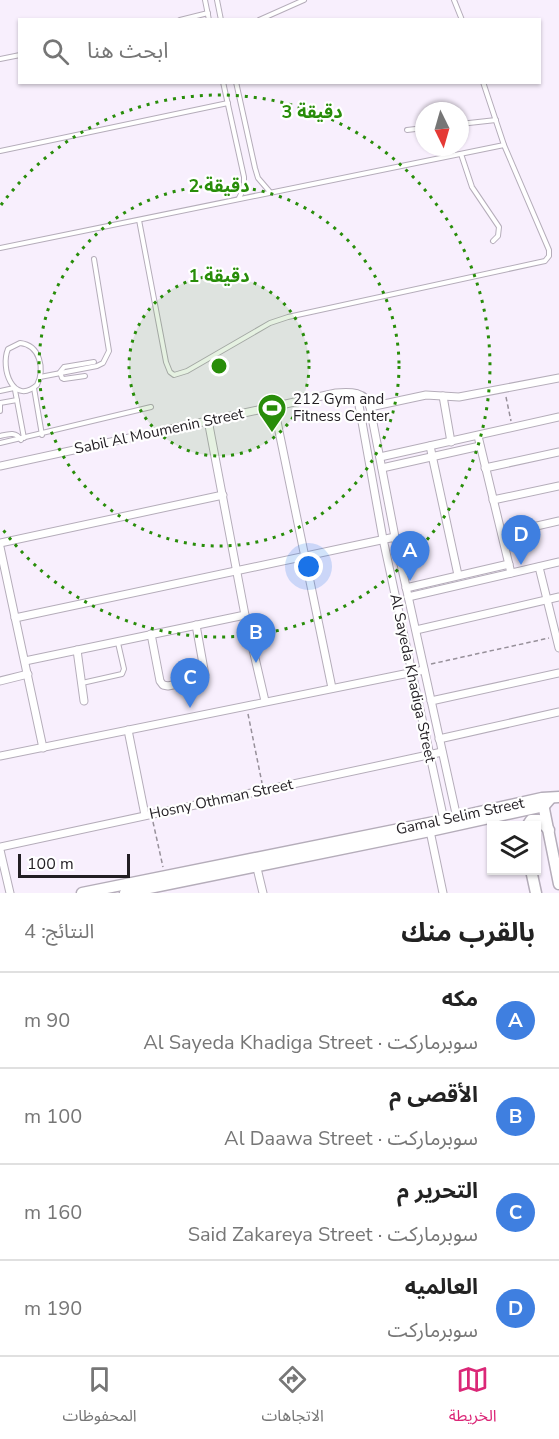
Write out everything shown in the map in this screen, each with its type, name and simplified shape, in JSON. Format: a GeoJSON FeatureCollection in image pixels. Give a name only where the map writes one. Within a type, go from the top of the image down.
{"type":"FeatureCollection","features":[{"type":"Feature","properties":{"kind":"main road","name":"Gamal Selim Street"},"geometry":{"type":"LineString","coordinates":[[82,893],[430,831],[549,800]]}},
{"type":"Feature","properties":{"kind":"main road"},"geometry":{"type":"LineString","coordinates":[[549,800],[549,830],[559,882]]}},
{"type":"Feature","properties":{"kind":"main road","name":"Gamal Selim Street"},"geometry":{"type":"LineString","coordinates":[[125,893],[444,820],[518,808]]}},
{"type":"Feature","properties":{"kind":"main road"},"geometry":{"type":"LineString","coordinates":[[518,808],[521,821]]}},
{"type":"Feature","properties":{"kind":"main road"},"geometry":{"type":"LineString","coordinates":[[541,822],[549,830]]}},
{"type":"Feature","properties":{"kind":"main road"},"geometry":{"type":"LineString","coordinates":[[532,875],[536,893]]}},
{"type":"Feature","properties":{"kind":"street"},"geometry":{"type":"LineString","coordinates":[[357,394],[368,399],[370,407],[426,395],[459,397],[559,378]]}},
{"type":"Feature","properties":{"kind":"street","name":"Sabil Al Moumenin Street"},"geometry":{"type":"LineString","coordinates":[[0,466],[336,393],[357,394]]}},
{"type":"Feature","properties":{"kind":"street","name":"Al Sayeda Khadiga Street"},"geometry":{"type":"LineString","coordinates":[[357,394],[383,539],[444,820]]}},
{"type":"Feature","properties":{"kind":"street"},"geometry":{"type":"LineString","coordinates":[[443,396],[451,442]]}},
{"type":"Feature","properties":{"kind":"street"},"geometry":{"type":"LineString","coordinates":[[274,407],[332,688]]}},
{"type":"Feature","properties":{"kind":"street","name":"Al Sayeda Khadiga Street"},"geometry":{"type":"LineString","coordinates":[[370,407],[395,537],[457,818]]}},
{"type":"Feature","properties":{"kind":"street"},"geometry":{"type":"LineString","coordinates":[[380,457],[559,417]]}},
{"type":"Feature","properties":{"kind":"street"},"geometry":{"type":"LineString","coordinates":[[208,420],[265,701]]}},
{"type":"Feature","properties":{"kind":"street"},"geometry":{"type":"LineString","coordinates":[[477,436],[511,573]]}},
{"type":"Feature","properties":{"kind":"street"},"geometry":{"type":"LineString","coordinates":[[430,446],[458,575]]}},
{"type":"Feature","properties":{"kind":"street"},"geometry":{"type":"LineString","coordinates":[[382,468],[480,446]]}},
{"type":"Feature","properties":{"kind":"street"},"geometry":{"type":"LineString","coordinates":[[485,468],[559,452]]}},
{"type":"Feature","properties":{"kind":"street"},"geometry":{"type":"LineString","coordinates":[[493,500],[559,486]]}},
{"type":"Feature","properties":{"kind":"street"},"geometry":{"type":"LineString","coordinates":[[43,748],[0,545],[223,495]]}},
{"type":"Feature","properties":{"kind":"street"},"geometry":{"type":"LineString","coordinates":[[502,534],[559,522]]}},
{"type":"Feature","properties":{"kind":"street"},"geometry":{"type":"LineString","coordinates":[[15,618],[395,537]]}},
{"type":"Feature","properties":{"kind":"street"},"geometry":{"type":"LineString","coordinates":[[408,597],[559,562]]}},
{"type":"Feature","properties":{"kind":"street"},"geometry":{"type":"LineString","coordinates":[[406,588],[509,564]]}},
{"type":"Feature","properties":{"kind":"street"},"geometry":{"type":"LineString","coordinates":[[539,567],[559,648]]}},
{"type":"Feature","properties":{"kind":"street"},"geometry":{"type":"LineString","coordinates":[[416,630],[559,597]]}},
{"type":"Feature","properties":{"kind":"street"},"geometry":{"type":"LineString","coordinates":[[25,661],[246,615]]}},
{"type":"Feature","properties":{"kind":"street"},"geometry":{"type":"LineString","coordinates":[[151,634],[160,681],[163,685],[168,686],[202,679],[205,675],[196,625]]}},
{"type":"Feature","properties":{"kind":"street"},"geometry":{"type":"LineString","coordinates":[[77,651],[84,701]]}},
{"type":"Feature","properties":{"kind":"street"},"geometry":{"type":"LineString","coordinates":[[0,756],[424,668]]}},
{"type":"Feature","properties":{"kind":"street"},"geometry":{"type":"LineString","coordinates":[[431,701],[559,673]]}},
{"type":"Feature","properties":{"kind":"street"},"geometry":{"type":"LineString","coordinates":[[0,681],[28,674]]}},
{"type":"Feature","properties":{"kind":"street"},"geometry":{"type":"LineString","coordinates":[[439,739],[559,712]]}},
{"type":"Feature","properties":{"kind":"street"},"geometry":{"type":"LineString","coordinates":[[128,730],[148,814]]}},
{"type":"Feature","properties":{"kind":"street","name":"Hosny Othman Street"},"geometry":{"type":"LineString","coordinates":[[0,848],[148,814],[442,752]]}},
{"type":"Feature","properties":{"kind":"street"},"geometry":{"type":"LineString","coordinates":[[430,831],[443,893]]}},
{"type":"Feature","properties":{"kind":"street"},"geometry":{"type":"LineString","coordinates":[[0,848],[10,893]]}},
{"type":"Feature","properties":{"kind":"street"},"geometry":{"type":"LineString","coordinates":[[256,863],[263,893]]}},
{"type":"Feature","properties":{"kind":"lane"},"geometry":{"type":"LineString","coordinates":[[205,0],[209,18]]}},
{"type":"Feature","properties":{"kind":"lane"},"geometry":{"type":"LineString","coordinates":[[217,0],[221,18]]}},
{"type":"Feature","properties":{"kind":"lane"},"geometry":{"type":"LineString","coordinates":[[263,18],[303,0]]}},
{"type":"Feature","properties":{"kind":"lane"},"geometry":{"type":"LineString","coordinates":[[454,0],[461,18]]}},
{"type":"Feature","properties":{"kind":"lane"},"geometry":{"type":"LineString","coordinates":[[189,18],[208,14]]}},
{"type":"Feature","properties":{"kind":"lane"},"geometry":{"type":"LineString","coordinates":[[0,59],[18,55]]}},
{"type":"Feature","properties":{"kind":"lane"},"geometry":{"type":"LineString","coordinates":[[223,84],[244,177],[244,188],[239,199]]}},
{"type":"Feature","properties":{"kind":"lane"},"geometry":{"type":"LineString","coordinates":[[236,84],[258,178],[271,193]]}},
{"type":"Feature","properties":{"kind":"lane"},"geometry":{"type":"LineString","coordinates":[[139,220],[167,367],[174,375],[180,374],[270,323],[288,317],[545,261],[549,256],[549,250],[504,145],[484,84]]}},
{"type":"Feature","properties":{"kind":"lane"},"geometry":{"type":"LineString","coordinates":[[0,151],[228,103]]}},
{"type":"Feature","properties":{"kind":"lane"},"geometry":{"type":"LineString","coordinates":[[469,123],[495,120]]}},
{"type":"Feature","properties":{"kind":"lane"},"geometry":{"type":"LineString","coordinates":[[407,130],[415,129]]}},
{"type":"Feature","properties":{"kind":"lane"},"geometry":{"type":"LineString","coordinates":[[469,152],[504,145]]}},
{"type":"Feature","properties":{"kind":"lane"},"geometry":{"type":"LineString","coordinates":[[0,248],[451,156]]}},
{"type":"Feature","properties":{"kind":"lane"},"geometry":{"type":"LineString","coordinates":[[462,156],[472,187],[499,227],[499,233],[493,241]]}},
{"type":"Feature","properties":{"kind":"lane"},"geometry":{"type":"LineString","coordinates":[[40,377],[97,366],[108,357],[109,351],[94,259]]}},
{"type":"Feature","properties":{"kind":"lane"},"geometry":{"type":"LineString","coordinates":[[0,391],[15,388],[26,391],[34,387],[40,377],[36,351],[25,343],[16,344],[8,349],[4,357],[7,378],[15,388],[22,439]]}},
{"type":"Feature","properties":{"kind":"lane"},"geometry":{"type":"LineString","coordinates":[[60,373],[64,368],[94,362]]}},
{"type":"Feature","properties":{"kind":"lane"},"geometry":{"type":"LineString","coordinates":[[60,373],[64,379],[85,376]]}},
{"type":"Feature","properties":{"kind":"lane"},"geometry":{"type":"LineString","coordinates":[[34,387],[42,435]]}},
{"type":"Feature","properties":{"kind":"lane"},"geometry":{"type":"LineString","coordinates":[[0,411],[0,403],[17,400]]}},
{"type":"Feature","properties":{"kind":"lane"},"geometry":{"type":"LineString","coordinates":[[0,443],[42,435],[151,407]]}},
{"type":"Feature","properties":{"kind":"lane"},"geometry":{"type":"LineString","coordinates":[[0,436],[12,433],[22,439]]}},
{"type":"Feature","properties":{"kind":"lane"},"geometry":{"type":"LineString","coordinates":[[81,683],[122,674],[124,669],[118,641]]}},
{"type":"Feature","properties":{"kind":"path"},"geometry":{"type":"LineString","coordinates":[[504,389],[512,428]]}},
{"type":"Feature","properties":{"kind":"path"},"geometry":{"type":"LineString","coordinates":[[424,668],[556,636]]}},
{"type":"Feature","properties":{"kind":"path"},"geometry":{"type":"LineString","coordinates":[[247,705],[263,790]]}},
{"type":"Feature","properties":{"kind":"path"},"geometry":{"type":"LineString","coordinates":[[148,814],[165,877]]}},
{"type":"Feature","properties":{"kind":"place","name":"212 Gym and Fitness Center"},"geometry":{"type":"Point","coordinates":[272,434]}},
{"type":"Feature","properties":{"kind":"place","name":"العالميه"},"geometry":{"type":"Point","coordinates":[521,565]}},
{"type":"Feature","properties":{"kind":"place","name":"مكه"},"geometry":{"type":"Point","coordinates":[410,581]}},
{"type":"Feature","properties":{"kind":"place","name":"الأقصى م"},"geometry":{"type":"Point","coordinates":[256,663]}},
{"type":"Feature","properties":{"kind":"place","name":"التحرير م"},"geometry":{"type":"Point","coordinates":[190,708]}}]}
